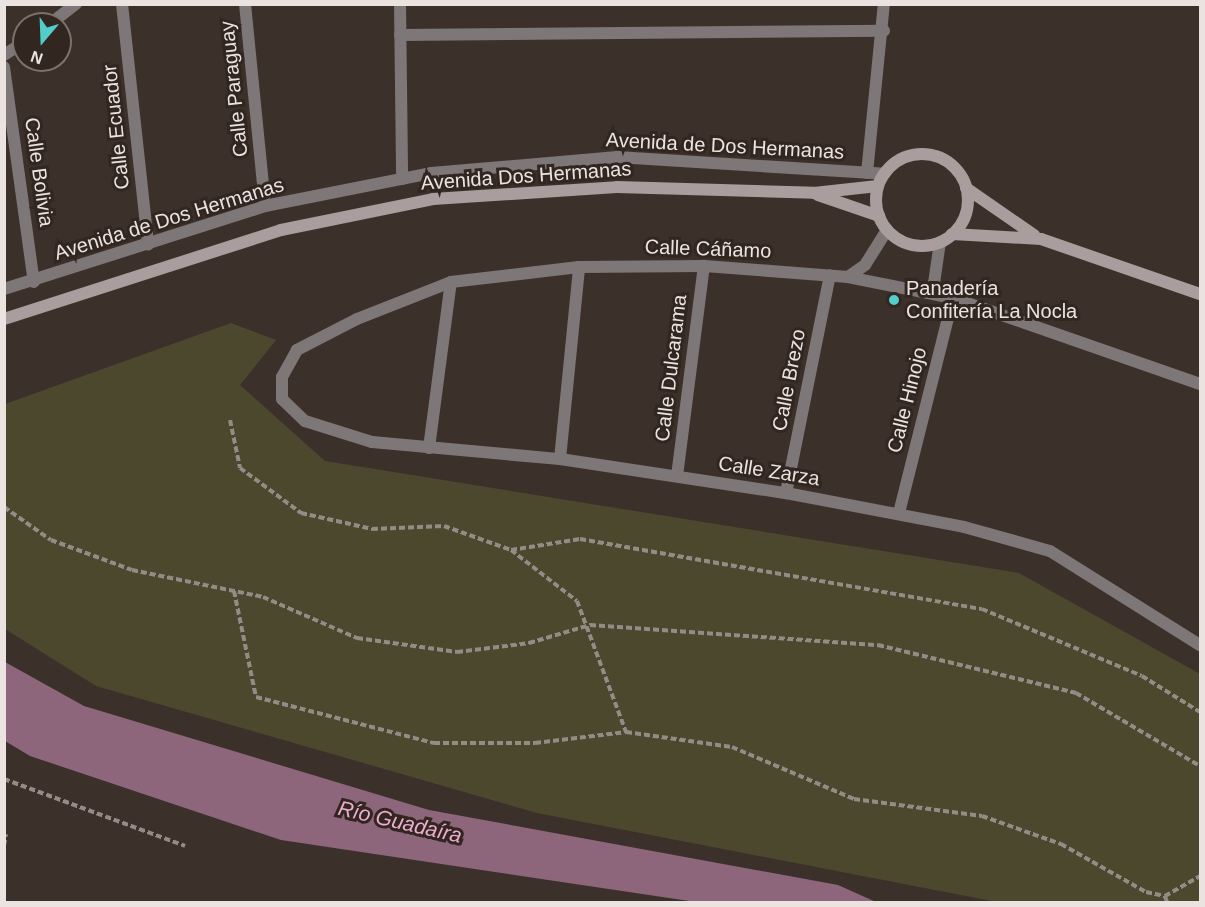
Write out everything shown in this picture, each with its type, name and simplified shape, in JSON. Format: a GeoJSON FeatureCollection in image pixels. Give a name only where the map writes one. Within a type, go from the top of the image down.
{"type":"FeatureCollection","features":[{"type":"Feature","properties":{"kind":"main road"},"geometry":{"type":"LineString","coordinates":[[966,188],[963,221],[952,234],[940,242],[912,244],[887,230],[879,216],[878,186],[884,174],[898,161],[925,154],[951,164],[966,188],[1041,239],[1200,294]]}},
{"type":"Feature","properties":{"kind":"main road","name":"Avenida Dos Hermanas"},"geometry":{"type":"LineString","coordinates":[[4,319],[281,230],[433,199],[616,187],[814,193],[878,186]]}},
{"type":"Feature","properties":{"kind":"main road","name":"Avenida Dos Hermanas"},"geometry":{"type":"LineString","coordinates":[[814,193],[879,216]]}},
{"type":"Feature","properties":{"kind":"main road"},"geometry":{"type":"LineString","coordinates":[[952,234],[1041,239]]}},
{"type":"Feature","properties":{"kind":"street"},"geometry":{"type":"LineString","coordinates":[[66,10],[76,4]]}},
{"type":"Feature","properties":{"kind":"street","name":"Calle Ecuador"},"geometry":{"type":"LineString","coordinates":[[122,4],[148,245]]}},
{"type":"Feature","properties":{"kind":"street","name":"Calle Paraguay"},"geometry":{"type":"LineString","coordinates":[[245,4],[265,206]]}},
{"type":"Feature","properties":{"kind":"street"},"geometry":{"type":"LineString","coordinates":[[400,4],[402,178]]}},
{"type":"Feature","properties":{"kind":"street"},"geometry":{"type":"LineString","coordinates":[[867,173],[884,30],[884,4]]}},
{"type":"Feature","properties":{"kind":"street"},"geometry":{"type":"LineString","coordinates":[[400,35],[884,30]]}},
{"type":"Feature","properties":{"kind":"street","name":"Calle Bolivia"},"geometry":{"type":"LineString","coordinates":[[4,67],[34,282]]}},
{"type":"Feature","properties":{"kind":"street","name":"Avenida de Dos Hermanas"},"geometry":{"type":"LineString","coordinates":[[4,289],[34,282],[265,206],[402,178],[617,157],[884,174]]}},
{"type":"Feature","properties":{"kind":"street"},"geometry":{"type":"LineString","coordinates":[[848,277],[865,265],[887,230]]}},
{"type":"Feature","properties":{"kind":"street"},"geometry":{"type":"LineString","coordinates":[[940,242],[934,283],[947,296]]}},
{"type":"Feature","properties":{"kind":"street","name":"Calle Cáñamo"},"geometry":{"type":"LineString","coordinates":[[305,421],[282,399],[282,377],[297,350],[451,282],[579,267],[704,266],[848,277],[947,296],[1200,384]]}},
{"type":"Feature","properties":{"kind":"street","name":"Calle Dulcarama"},"geometry":{"type":"LineString","coordinates":[[677,476],[704,266]]}},
{"type":"Feature","properties":{"kind":"street"},"geometry":{"type":"LineString","coordinates":[[560,459],[579,267]]}},
{"type":"Feature","properties":{"kind":"street","name":"Calle Brezo"},"geometry":{"type":"LineString","coordinates":[[786,493],[830,274]]}},
{"type":"Feature","properties":{"kind":"street"},"geometry":{"type":"LineString","coordinates":[[429,448],[451,282]]}},
{"type":"Feature","properties":{"kind":"street","name":"Calle Hinojo"},"geometry":{"type":"LineString","coordinates":[[899,513],[947,296]]}},
{"type":"Feature","properties":{"kind":"street","name":"Calle Zarza"},"geometry":{"type":"LineString","coordinates":[[305,421],[372,442],[560,459],[786,493],[899,513],[1050,551],[1200,645]]}},
{"type":"Feature","properties":{"kind":"path"},"geometry":{"type":"LineString","coordinates":[[230,420],[240,468],[301,513],[372,529],[444,526],[511,550],[577,601],[590,626],[626,732]]}},
{"type":"Feature","properties":{"kind":"path"},"geometry":{"type":"LineString","coordinates":[[4,507],[51,540],[132,570],[263,597],[357,638],[457,652],[529,642],[590,626],[878,645],[1076,693],[1200,766]]}},
{"type":"Feature","properties":{"kind":"path"},"geometry":{"type":"LineString","coordinates":[[511,550],[580,539],[982,609],[1142,676],[1200,712]]}},
{"type":"Feature","properties":{"kind":"path"},"geometry":{"type":"LineString","coordinates":[[234,591],[256,697],[434,743],[535,743],[626,732],[732,747],[854,799],[982,816],[1061,844],[1165,896],[1167,903]]}},
{"type":"Feature","properties":{"kind":"path"},"geometry":{"type":"LineString","coordinates":[[4,779],[185,846]]}},
{"type":"Feature","properties":{"kind":"path"},"geometry":{"type":"LineString","coordinates":[[4,846],[6,834]]}},
{"type":"Feature","properties":{"kind":"path"},"geometry":{"type":"LineString","coordinates":[[1165,896],[1200,876]]}},
{"type":"Feature","properties":{"kind":"shaded area"},"geometry":{"type":"Polygon","coordinates":[[[231,323],[276,340],[240,385],[325,461],[1019,573],[1200,674],[1200,902],[997,902],[537,813],[96,686],[5,629],[5,404],[231,323]]]}},
{"type":"Feature","properties":{"kind":"water","name":"Río Guadaíra"},"geometry":{"type":"Polygon","coordinates":[[[5,662],[84,706],[429,810],[838,885],[876,902],[696,902],[281,840],[30,756],[5,741],[5,662]]]}},
{"type":"Feature","properties":{"kind":"place","name":"Panadería Confitería La Nocla"},"geometry":{"type":"Point","coordinates":[894,300]}}]}
